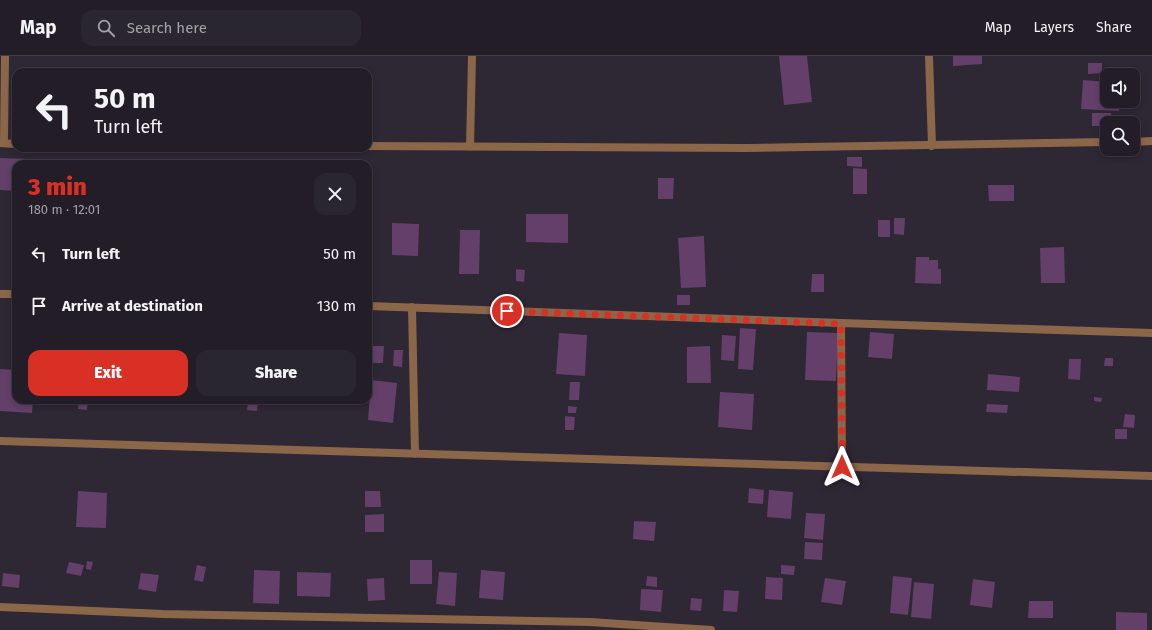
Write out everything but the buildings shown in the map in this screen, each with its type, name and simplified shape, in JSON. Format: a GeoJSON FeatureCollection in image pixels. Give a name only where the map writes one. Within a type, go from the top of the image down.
{"type":"FeatureCollection","features":[{"type":"Feature","properties":{"kind":"street"},"geometry":{"type":"LineString","coordinates":[[5,56],[2,143],[12,144]]}},
{"type":"Feature","properties":{"kind":"street"},"geometry":{"type":"LineString","coordinates":[[470,147],[472,56]]}},
{"type":"Feature","properties":{"kind":"street"},"geometry":{"type":"LineString","coordinates":[[929,56],[932,146]]}},
{"type":"Feature","properties":{"kind":"street"},"geometry":{"type":"LineString","coordinates":[[1140,142],[1152,141]]}},
{"type":"Feature","properties":{"kind":"street"},"geometry":{"type":"LineString","coordinates":[[372,146],[746,148],[1100,142]]}},
{"type":"Feature","properties":{"kind":"street"},"geometry":{"type":"LineString","coordinates":[[0,294],[12,294]]}},
{"type":"Feature","properties":{"kind":"street"},"geometry":{"type":"LineString","coordinates":[[372,306],[841,324],[1152,333]]}},
{"type":"Feature","properties":{"kind":"street"},"geometry":{"type":"LineString","coordinates":[[412,307],[415,454]]}},
{"type":"Feature","properties":{"kind":"street"},"geometry":{"type":"LineString","coordinates":[[841,324],[842,467]]}},
{"type":"Feature","properties":{"kind":"street"},"geometry":{"type":"LineString","coordinates":[[0,441],[1152,476]]}},
{"type":"Feature","properties":{"kind":"street"},"geometry":{"type":"LineString","coordinates":[[0,607],[163,614],[590,622],[711,630]]}},
{"type":"Feature","properties":{"kind":"route"},"geometry":{"type":"LineString","coordinates":[[507,311],[841,324],[842,467]]}}]}
